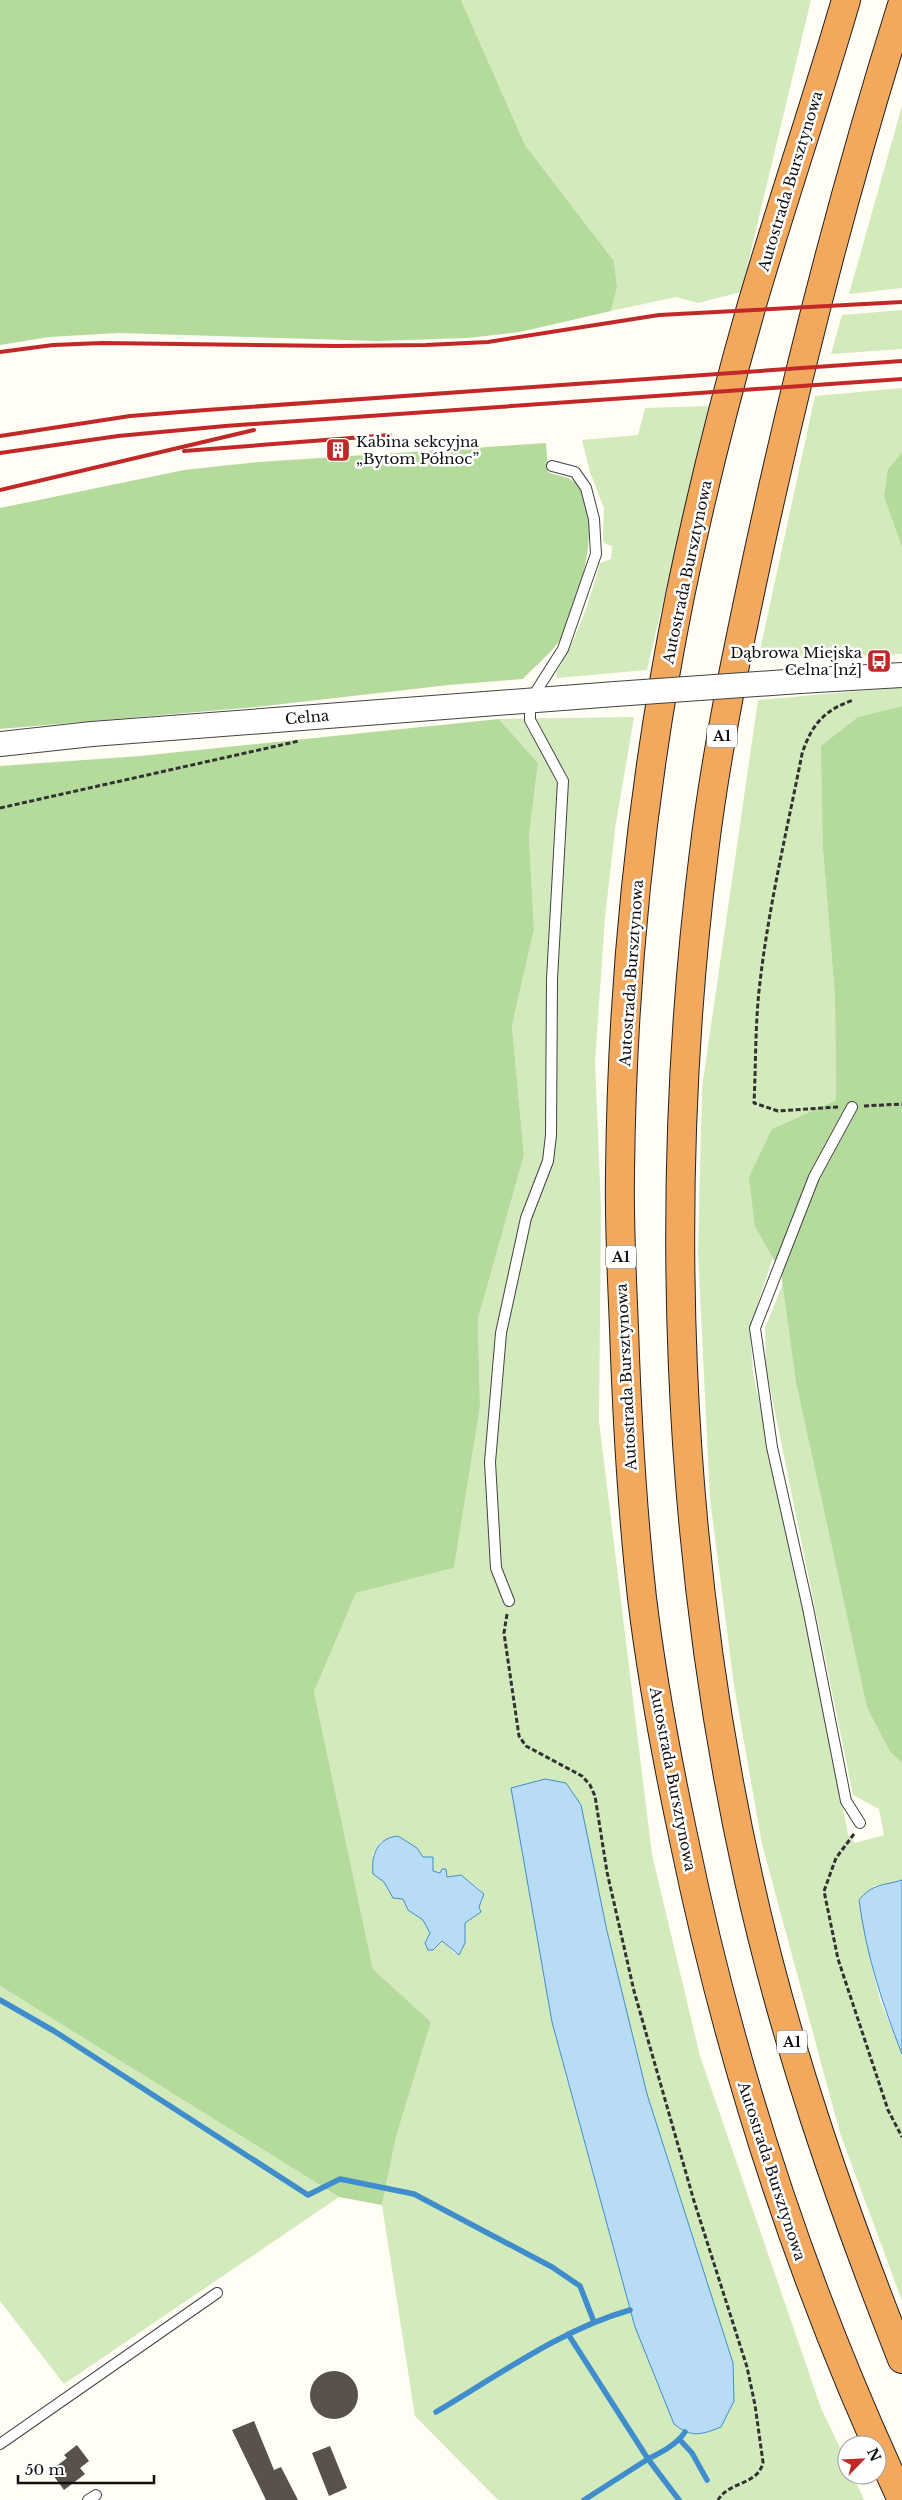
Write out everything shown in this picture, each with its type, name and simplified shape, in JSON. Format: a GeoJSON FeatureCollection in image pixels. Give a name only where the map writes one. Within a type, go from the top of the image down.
{"type":"FeatureCollection","features":[{"type":"Feature","properties":{"kind":"highway","name":"Autostrada Bursztynowa"},"geometry":{"type":"LineString","coordinates":[[846,0],[752,306],[720,419],[671,647],[651,779],[631,952],[620,1173],[620,1240],[628,1433],[643,1603],[667,1760],[701,1925],[733,2050],[778,2194],[841,2361],[902,2500]]}},
{"type":"Feature","properties":{"kind":"highway","name":"A1"},"geometry":{"type":"LineString","coordinates":[[902,5],[869,109],[807,344],[776,470],[724,722],[704,851],[696,921],[682,1122],[680,1189],[681,1280],[691,1488],[704,1614],[729,1784],[749,1880],[797,2059],[834,2179],[902,2359]]}},
{"type":"Feature","properties":{"kind":"street","name":"Celna"},"geometry":{"type":"LineString","coordinates":[[0,744],[92,734],[615,694],[902,675]]}},
{"type":"Feature","properties":{"kind":"lane"},"geometry":{"type":"LineString","coordinates":[[509,1601],[496,1568],[490,1462],[501,1333],[526,1218],[548,1161],[551,1135],[552,979],[562,781],[530,720],[530,701],[563,649],[596,554],[594,519],[586,488],[575,472],[552,466]]}},
{"type":"Feature","properties":{"kind":"lane"},"geometry":{"type":"LineString","coordinates":[[852,1107],[814,1177],[755,1328],[772,1447],[808,1608],[846,1801],[860,1823]]}},
{"type":"Feature","properties":{"kind":"lane"},"geometry":{"type":"LineString","coordinates":[[0,2444],[217,2293]]}},
{"type":"Feature","properties":{"kind":"path"},"geometry":{"type":"LineString","coordinates":[[858,698],[840,704],[821,717],[807,738],[802,754],[775,884],[760,982],[754,1072],[754,1103],[778,1111],[902,1104]]}},
{"type":"Feature","properties":{"kind":"path"},"geometry":{"type":"LineString","coordinates":[[0,808],[301,740]]}},
{"type":"Feature","properties":{"kind":"path"},"geometry":{"type":"LineString","coordinates":[[509,1601],[504,1633],[519,1736],[526,1746],[582,1776],[590,1784],[595,1796],[608,1872],[634,1991],[694,2201],[747,2367],[755,2405],[763,2462],[762,2469],[758,2475],[722,2493],[718,2500]]}},
{"type":"Feature","properties":{"kind":"path"},"geometry":{"type":"LineString","coordinates":[[860,1823],[836,1858],[824,1891],[838,1959],[888,2110],[902,2137]]}},
{"type":"Feature","properties":{"kind":"green space"},"geometry":{"type":"Polygon","coordinates":[[[0,0],[461,0],[525,145],[614,261],[617,287],[611,311],[520,332],[467,338],[378,341],[119,333],[49,337],[0,345],[0,0]]]}},
{"type":"Feature","properties":{"kind":"green space"},"geometry":{"type":"Polygon","coordinates":[[[461,0],[811,0],[741,292],[698,303],[676,297],[611,311],[617,287],[614,261],[525,145],[461,0]]]}},
{"type":"Feature","properties":{"kind":"green space"},"geometry":{"type":"Polygon","coordinates":[[[902,106],[902,288],[849,294],[902,106]]]}},
{"type":"Feature","properties":{"kind":"green space"},"geometry":{"type":"Polygon","coordinates":[[[902,310],[902,349],[831,354],[842,315],[902,310]]]}},
{"type":"Feature","properties":{"kind":"green space"},"geometry":{"type":"Polygon","coordinates":[[[902,388],[902,452],[888,469],[902,547],[902,654],[758,660],[815,396],[902,388]]]}},
{"type":"Feature","properties":{"kind":"green space"},"geometry":{"type":"Polygon","coordinates":[[[709,406],[647,670],[557,678],[556,673],[571,646],[582,619],[600,563],[611,559],[612,546],[604,543],[603,538],[604,508],[590,472],[582,440],[638,435],[645,408],[709,406]]]}},
{"type":"Feature","properties":{"kind":"green space"},"geometry":{"type":"Polygon","coordinates":[[[546,443],[548,472],[570,479],[582,491],[588,509],[587,555],[576,602],[562,637],[523,679],[449,685],[256,707],[0,729],[0,508],[184,470],[259,462],[546,443]]]}},
{"type":"Feature","properties":{"kind":"green space"},"geometry":{"type":"Polygon","coordinates":[[[902,452],[902,547],[884,496],[888,469],[902,452]]]}},
{"type":"Feature","properties":{"kind":"green space"},"geometry":{"type":"Polygon","coordinates":[[[902,687],[902,706],[858,717],[823,849],[835,998],[836,1100],[772,1129],[755,1227],[773,1257],[750,1328],[753,1373],[803,1605],[848,1834],[855,1843],[884,1835],[879,1809],[853,1795],[766,1368],[765,1328],[783,1283],[796,1383],[867,1708],[890,1752],[902,1763],[902,1880],[873,1886],[870,1959],[880,2000],[902,2054],[902,2301],[840,2133],[762,1844],[734,1685],[710,1499],[698,1252],[702,1088],[758,700],[902,687]]]}},
{"type":"Feature","properties":{"kind":"green space"},"geometry":{"type":"Polygon","coordinates":[[[902,706],[902,1763],[890,1752],[867,1708],[796,1383],[781,1272],[755,1227],[749,1177],[772,1129],[836,1100],[835,998],[823,849],[821,746],[858,717],[902,706]]]}},
{"type":"Feature","properties":{"kind":"green space"},"geometry":{"type":"Polygon","coordinates":[[[634,717],[615,829],[605,918],[595,1061],[601,1208],[599,1421],[652,1855],[700,2056],[821,2408],[837,2442],[837,2485],[857,2485],[864,2500],[498,2500],[415,2416],[382,2205],[396,2137],[431,2022],[373,1969],[314,1692],[356,1593],[454,1568],[480,1407],[478,1319],[524,1155],[512,1026],[534,929],[529,836],[538,763],[499,719],[634,717]],[[545,1779],[512,1789],[552,2022],[630,2310],[674,2424],[733,2363],[647,2094],[607,1931],[581,1805],[565,1783],[545,1779]],[[404,1840],[381,1841],[372,1855],[393,1898],[403,1899],[409,1910],[423,1920],[430,1933],[427,1940],[443,1941],[455,1954],[465,1943],[465,1923],[481,1912],[479,1907],[483,1900],[480,1889],[461,1875],[447,1877],[445,1873],[432,1871],[433,1859],[423,1857],[417,1848],[404,1840]]]}},
{"type":"Feature","properties":{"kind":"green space"},"geometry":{"type":"Polygon","coordinates":[[[499,719],[538,763],[529,836],[534,929],[512,1026],[524,1155],[478,1319],[480,1407],[454,1568],[356,1593],[314,1692],[373,1969],[431,2022],[396,2137],[382,2205],[339,2197],[0,1986],[0,766],[140,756],[499,719]]]}},
{"type":"Feature","properties":{"kind":"green space"},"geometry":{"type":"Polygon","coordinates":[[[0,1986],[339,2197],[64,2384],[0,2301],[0,1986]]]}},
{"type":"Feature","properties":{"kind":"water"},"geometry":{"type":"Polygon","coordinates":[[[545,1779],[566,1783],[581,1805],[607,1931],[647,2094],[733,2363],[734,2401],[721,2427],[708,2432],[696,2434],[686,2432],[674,2424],[635,2327],[552,2022],[511,1788],[545,1779]]]}},
{"type":"Feature","properties":{"kind":"water"},"geometry":{"type":"Polygon","coordinates":[[[398,1836],[417,1848],[423,1857],[433,1857],[433,1871],[440,1873],[442,1869],[446,1869],[447,1877],[461,1875],[484,1894],[479,1907],[481,1912],[465,1923],[465,1943],[459,1955],[442,1941],[433,1950],[428,1950],[425,1943],[430,1933],[423,1920],[408,1910],[403,1899],[393,1898],[384,1882],[373,1874],[374,1854],[380,1844],[391,1837],[398,1836]]]}},
{"type":"Feature","properties":{"kind":"water"},"geometry":{"type":"Polygon","coordinates":[[[902,1880],[902,2054],[876,1978],[866,1940],[859,1900],[874,1888],[902,1880]]]}},
{"type":"Feature","properties":{"kind":"building"},"geometry":{"type":"Polygon","coordinates":[[[329,2371],[339,2371],[351,2378],[358,2390],[358,2400],[351,2412],[339,2419],[329,2419],[321,2415],[314,2408],[310,2400],[310,2390],[314,2382],[321,2375],[329,2371]]]}},
{"type":"Feature","properties":{"kind":"building"},"geometry":{"type":"Polygon","coordinates":[[[254,2421],[274,2470],[281,2467],[298,2500],[266,2500],[232,2430],[254,2421]]]}},
{"type":"Feature","properties":{"kind":"building"},"geometry":{"type":"Polygon","coordinates":[[[77,2445],[89,2461],[80,2468],[85,2474],[64,2490],[50,2471],[67,2458],[64,2455],[77,2445]]]}},
{"type":"Feature","properties":{"kind":"building"},"geometry":{"type":"Polygon","coordinates":[[[330,2446],[347,2488],[329,2496],[312,2453],[330,2446]]]}},
{"type":"Feature","properties":{"kind":"waterway"},"geometry":{"type":"LineString","coordinates":[[0,2000],[54,2031],[308,2195],[340,2179],[414,2194],[552,2267],[580,2286],[594,2322]]}},
{"type":"Feature","properties":{"kind":"waterway"},"geometry":{"type":"LineString","coordinates":[[436,2412],[554,2341],[579,2329],[630,2310]]}},
{"type":"Feature","properties":{"kind":"waterway"},"geometry":{"type":"LineString","coordinates":[[568,2334],[648,2459],[584,2500]]}},
{"type":"Feature","properties":{"kind":"waterway"},"geometry":{"type":"LineString","coordinates":[[679,2500],[648,2459],[673,2444],[685,2432]]}},
{"type":"Feature","properties":{"kind":"waterway"},"geometry":{"type":"LineString","coordinates":[[680,2440],[692,2453],[707,2480]]}},
{"type":"Feature","properties":{"kind":"railway"},"geometry":{"type":"LineString","coordinates":[[0,352],[53,345],[102,343],[336,346],[488,342],[659,315],[902,302]]}},
{"type":"Feature","properties":{"kind":"railway"},"geometry":{"type":"LineString","coordinates":[[0,436],[130,416],[902,361]]}},
{"type":"Feature","properties":{"kind":"railway"},"geometry":{"type":"LineString","coordinates":[[0,453],[118,436],[225,426],[902,379]]}},
{"type":"Feature","properties":{"kind":"railway"},"geometry":{"type":"LineString","coordinates":[[0,490],[254,430]]}},
{"type":"Feature","properties":{"kind":"railway"},"geometry":{"type":"LineString","coordinates":[[184,451],[390,435]]}},
{"type":"Feature","properties":{"kind":"place","name":"Kabina sekcyjna „Bytom Północ”"},"geometry":{"type":"Point","coordinates":[338,450]}},
{"type":"Feature","properties":{"kind":"place","name":"Dąbrowa Miejska Celna [nż]"},"geometry":{"type":"Point","coordinates":[879,661]}}]}
